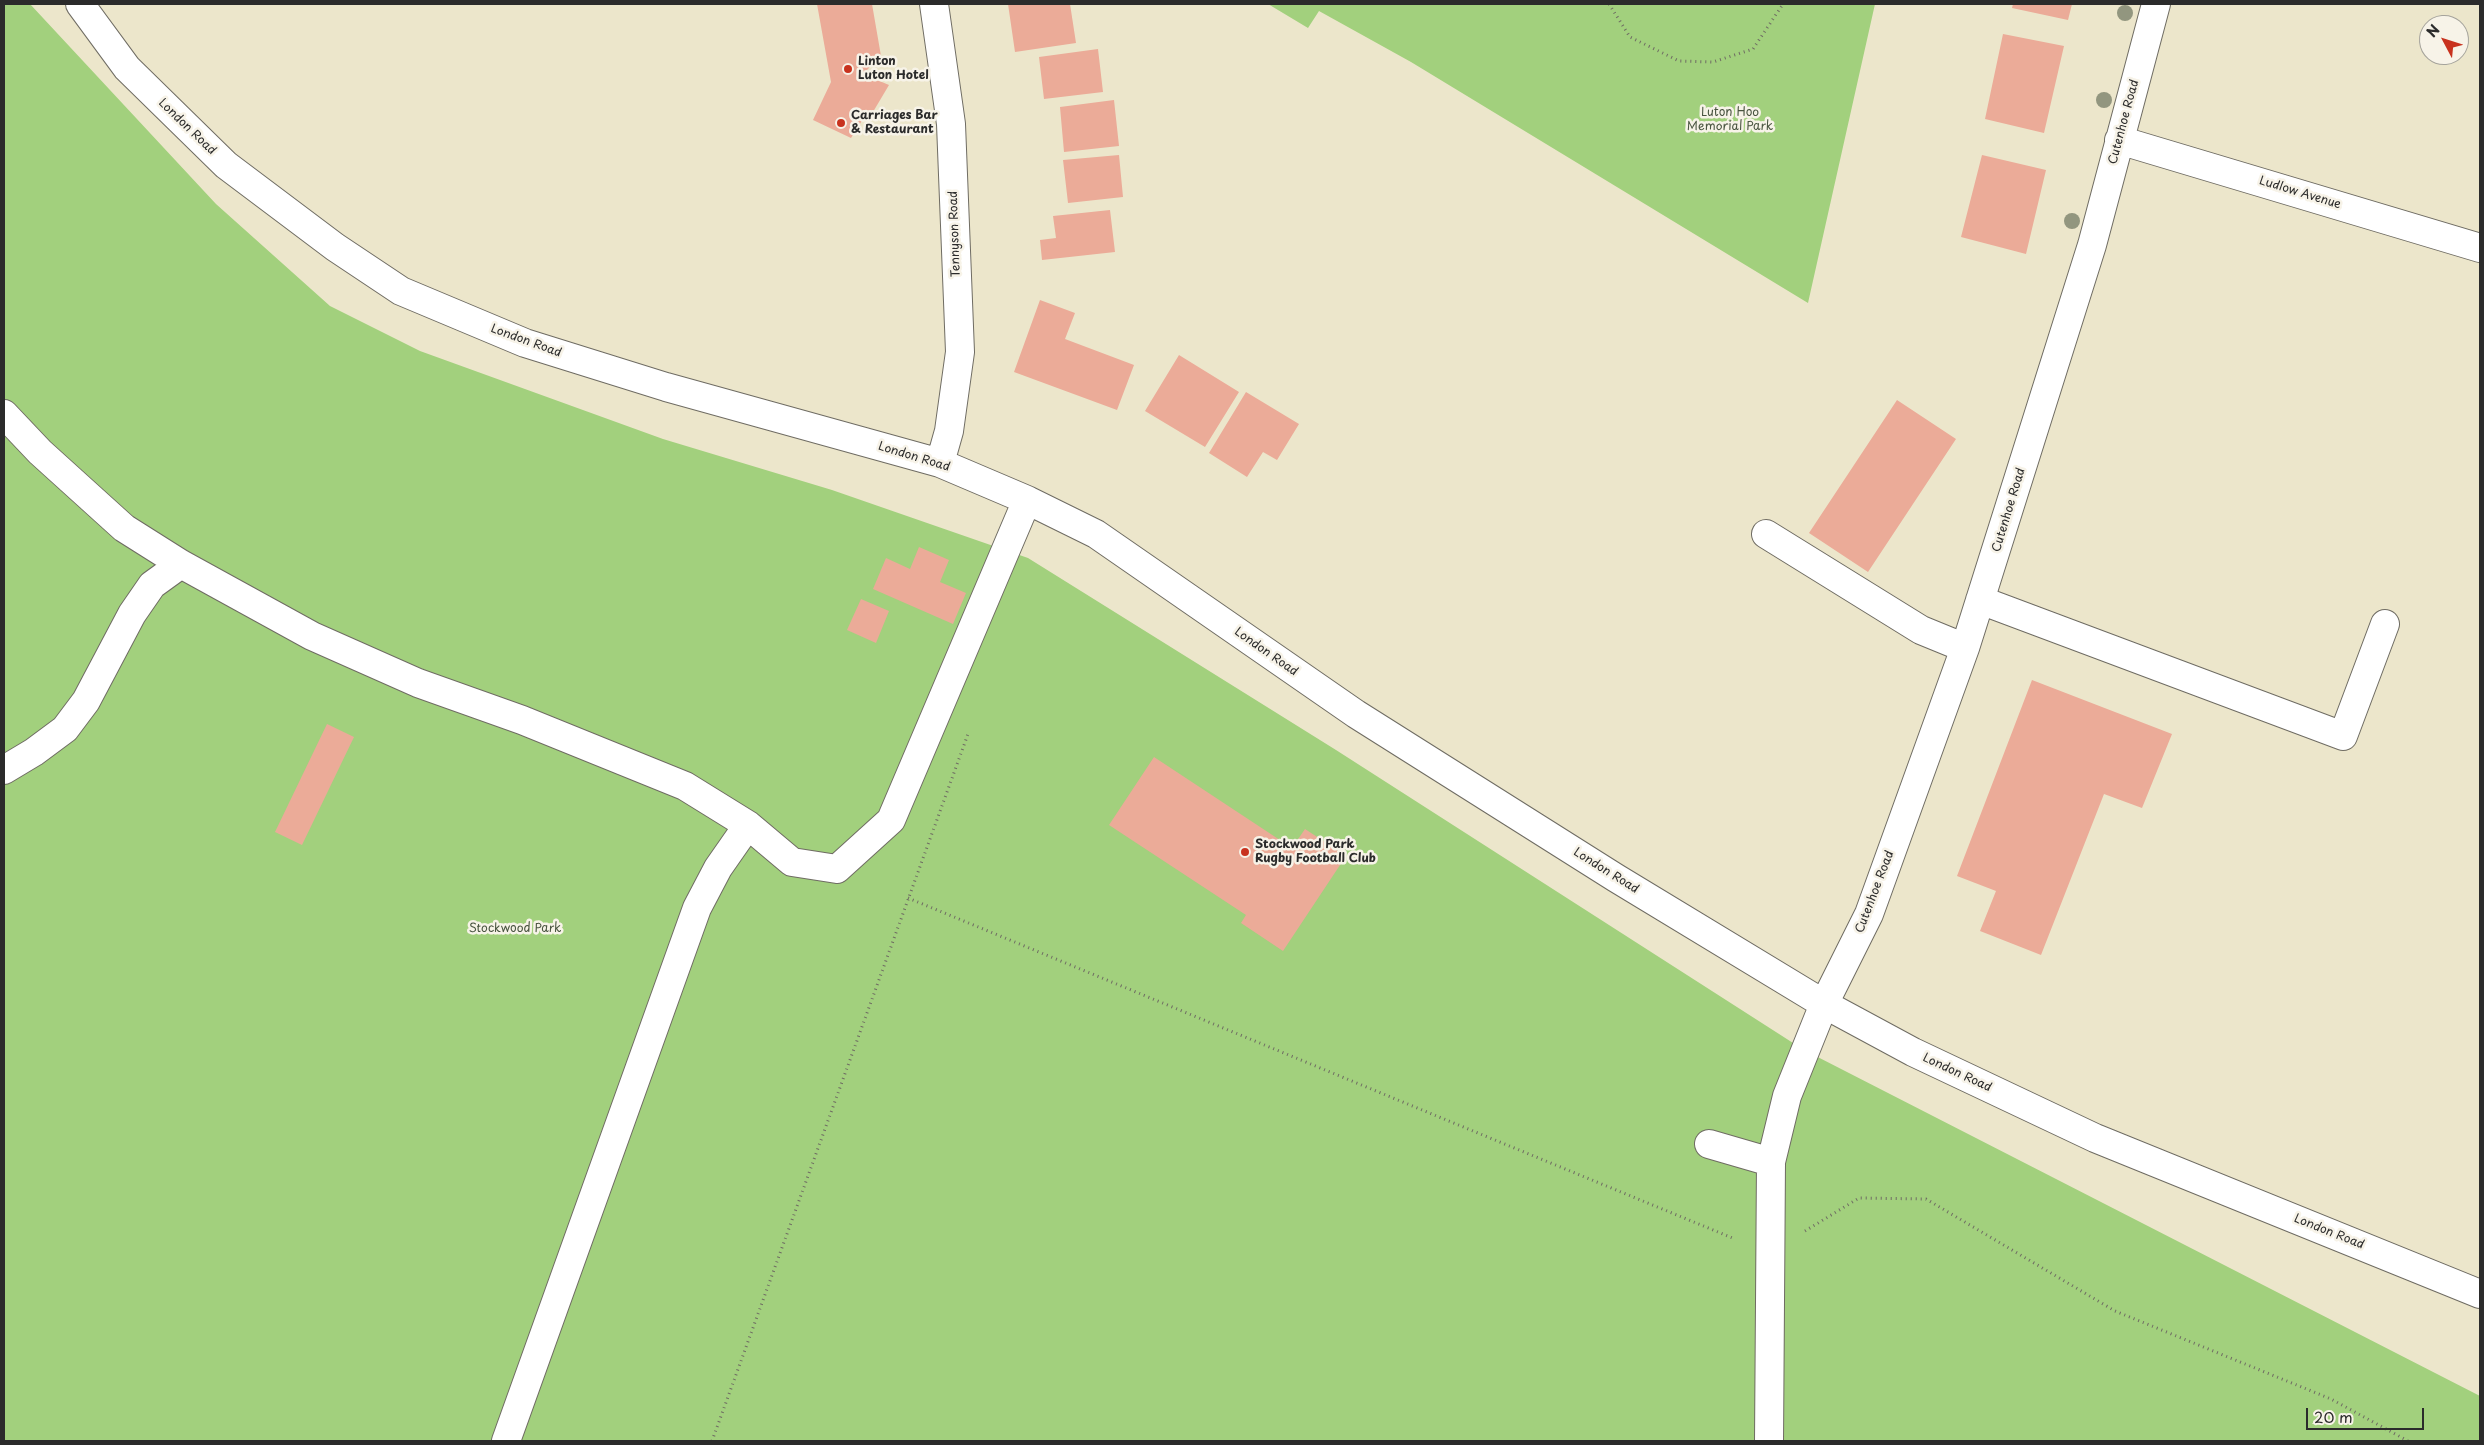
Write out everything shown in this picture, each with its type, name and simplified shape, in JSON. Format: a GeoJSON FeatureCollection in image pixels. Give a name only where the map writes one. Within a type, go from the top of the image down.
{"type":"FeatureCollection","features":[{"type":"Feature","properties":{"kind":"street","name":"London Road"},"geometry":{"type":"LineString","coordinates":[[80,4],[127,68],[226,165],[335,247],[401,291],[544,348],[666,387],[940,463],[1027,500],[1096,534],[1356,714],[1616,878],[1824,1004],[1913,1052],[2095,1138],[2480,1294]]}},
{"type":"Feature","properties":{"kind":"street","name":"Tennyson Road"},"geometry":{"type":"LineString","coordinates":[[934,4],[951,124],[960,352],[949,431],[940,463]]}},
{"type":"Feature","properties":{"kind":"street","name":"Cutenhoe Road"},"geometry":{"type":"LineString","coordinates":[[1769,1441],[1771,1162],[1788,1096],[1824,1004],[1869,914],[1966,648],[2092,244],[2156,4]]}},
{"type":"Feature","properties":{"kind":"street","name":"Ludlow Avenue"},"geometry":{"type":"LineString","coordinates":[[2120,140],[2480,248]]}},
{"type":"Feature","properties":{"kind":"street"},"geometry":{"type":"LineString","coordinates":[[4,414],[40,452],[124,528],[181,564],[312,636],[418,683],[522,720],[685,786],[748,825],[792,862],[837,869],[891,820],[1027,500]]}},
{"type":"Feature","properties":{"kind":"street"},"geometry":{"type":"LineString","coordinates":[[1766,534],[1921,630],[1966,648]]}},
{"type":"Feature","properties":{"kind":"street"},"geometry":{"type":"LineString","coordinates":[[4,770],[34,752],[65,729],[86,701],[132,614],[152,585],[181,564]]}},
{"type":"Feature","properties":{"kind":"street"},"geometry":{"type":"LineString","coordinates":[[1980,600],[2343,736],[2385,624]]}},
{"type":"Feature","properties":{"kind":"street"},"geometry":{"type":"LineString","coordinates":[[506,1441],[697,908],[718,868],[748,825]]}},
{"type":"Feature","properties":{"kind":"street"},"geometry":{"type":"LineString","coordinates":[[1709,1144],[1771,1162]]}},
{"type":"Feature","properties":{"kind":"path"},"geometry":{"type":"LineString","coordinates":[[1609,4],[1630,37],[1679,61],[1713,62],[1753,49],[1783,4]]}},
{"type":"Feature","properties":{"kind":"path"},"geometry":{"type":"LineString","coordinates":[[712,1441],[971,725]]}},
{"type":"Feature","properties":{"kind":"path"},"geometry":{"type":"LineString","coordinates":[[908,898],[1770,1253],[1859,1198],[1926,1199],[2115,1311],[2331,1399],[2408,1441]]}},
{"type":"Feature","properties":{"kind":"green space","name":"Stockwood Park"},"geometry":{"type":"Polygon","coordinates":[[[4,4],[30,4],[216,204],[330,306],[420,351],[663,439],[832,490],[1028,558],[1336,750],[1804,1050],[2480,1396],[2480,1441],[4,1441],[4,4]]]}},
{"type":"Feature","properties":{"kind":"green space","name":"Luton Hoo Memorial Park"},"geometry":{"type":"Polygon","coordinates":[[[1268,4],[1875,4],[1808,303],[1411,62],[1319,11],[1308,28],[1268,4]]]}},
{"type":"Feature","properties":{"kind":"building","name":"Linton Luton Hotel"},"geometry":{"type":"Polygon","coordinates":[[[817,4],[872,4],[881,56],[863,74],[889,85],[870,117],[863,119],[851,138],[813,120],[831,82],[817,4]]]}},
{"type":"Feature","properties":{"kind":"building"},"geometry":{"type":"Polygon","coordinates":[[[1008,4],[1070,4],[1076,43],[1015,52],[1008,4]]]}},
{"type":"Feature","properties":{"kind":"building"},"geometry":{"type":"Polygon","coordinates":[[[2013,4],[2072,4],[2068,20],[2012,8],[2013,4]]]}},
{"type":"Feature","properties":{"kind":"building"},"geometry":{"type":"Polygon","coordinates":[[[2003,34],[2064,46],[2044,133],[1985,119],[2003,34]]]}},
{"type":"Feature","properties":{"kind":"building"},"geometry":{"type":"Polygon","coordinates":[[[1098,49],[1103,92],[1044,99],[1039,57],[1098,49]]]}},
{"type":"Feature","properties":{"kind":"building"},"geometry":{"type":"Polygon","coordinates":[[[1114,100],[1119,146],[1064,152],[1060,107],[1114,100]]]}},
{"type":"Feature","properties":{"kind":"building"},"geometry":{"type":"Polygon","coordinates":[[[1119,155],[1123,197],[1068,203],[1063,160],[1119,155]]]}},
{"type":"Feature","properties":{"kind":"building"},"geometry":{"type":"Polygon","coordinates":[[[1982,155],[2046,170],[2026,254],[1961,237],[1982,155]]]}},
{"type":"Feature","properties":{"kind":"building"},"geometry":{"type":"Polygon","coordinates":[[[1110,210],[1115,252],[1042,260],[1040,240],[1056,238],[1053,216],[1110,210]]]}},
{"type":"Feature","properties":{"kind":"building"},"geometry":{"type":"Polygon","coordinates":[[[1040,300],[1075,313],[1065,339],[1134,365],[1117,410],[1014,372],[1040,300]]]}},
{"type":"Feature","properties":{"kind":"building"},"geometry":{"type":"Polygon","coordinates":[[[1179,355],[1239,392],[1205,447],[1145,411],[1179,355]]]}},
{"type":"Feature","properties":{"kind":"building"},"geometry":{"type":"Polygon","coordinates":[[[1246,392],[1299,424],[1277,460],[1263,452],[1247,477],[1209,453],[1246,392]]]}},
{"type":"Feature","properties":{"kind":"building"},"geometry":{"type":"Polygon","coordinates":[[[1897,400],[1956,439],[1868,572],[1809,533],[1897,400]]]}},
{"type":"Feature","properties":{"kind":"building"},"geometry":{"type":"Polygon","coordinates":[[[919,547],[949,560],[940,582],[966,593],[953,624],[873,589],[886,558],[910,569],[919,547]]]}},
{"type":"Feature","properties":{"kind":"building"},"geometry":{"type":"Polygon","coordinates":[[[861,599],[889,611],[876,643],[847,630],[861,599]]]}},
{"type":"Feature","properties":{"kind":"building"},"geometry":{"type":"Polygon","coordinates":[[[2032,680],[2172,734],[2142,808],[2104,794],[2041,955],[1980,931],[1996,891],[1957,876],[2032,680]]]}},
{"type":"Feature","properties":{"kind":"building"},"geometry":{"type":"Polygon","coordinates":[[[327,724],[354,737],[302,845],[275,832],[327,724]]]}},
{"type":"Feature","properties":{"kind":"building","name":"Stockwood Park Rugby Football Club"},"geometry":{"type":"Polygon","coordinates":[[[1154,757],[1292,848],[1305,829],[1346,856],[1283,951],[1241,923],[1246,915],[1109,825],[1154,757]]]}},
{"type":"Feature","properties":{"kind":"place","name":"Linton Luton Hotel"},"geometry":{"type":"Point","coordinates":[848,69]}},
{"type":"Feature","properties":{"kind":"place","name":"Carriages Bar & Restaurant"},"geometry":{"type":"Point","coordinates":[841,123]}},
{"type":"Feature","properties":{"kind":"place","name":"Stockwood Park Rugby Football Club"},"geometry":{"type":"Point","coordinates":[1245,852]}}]}
